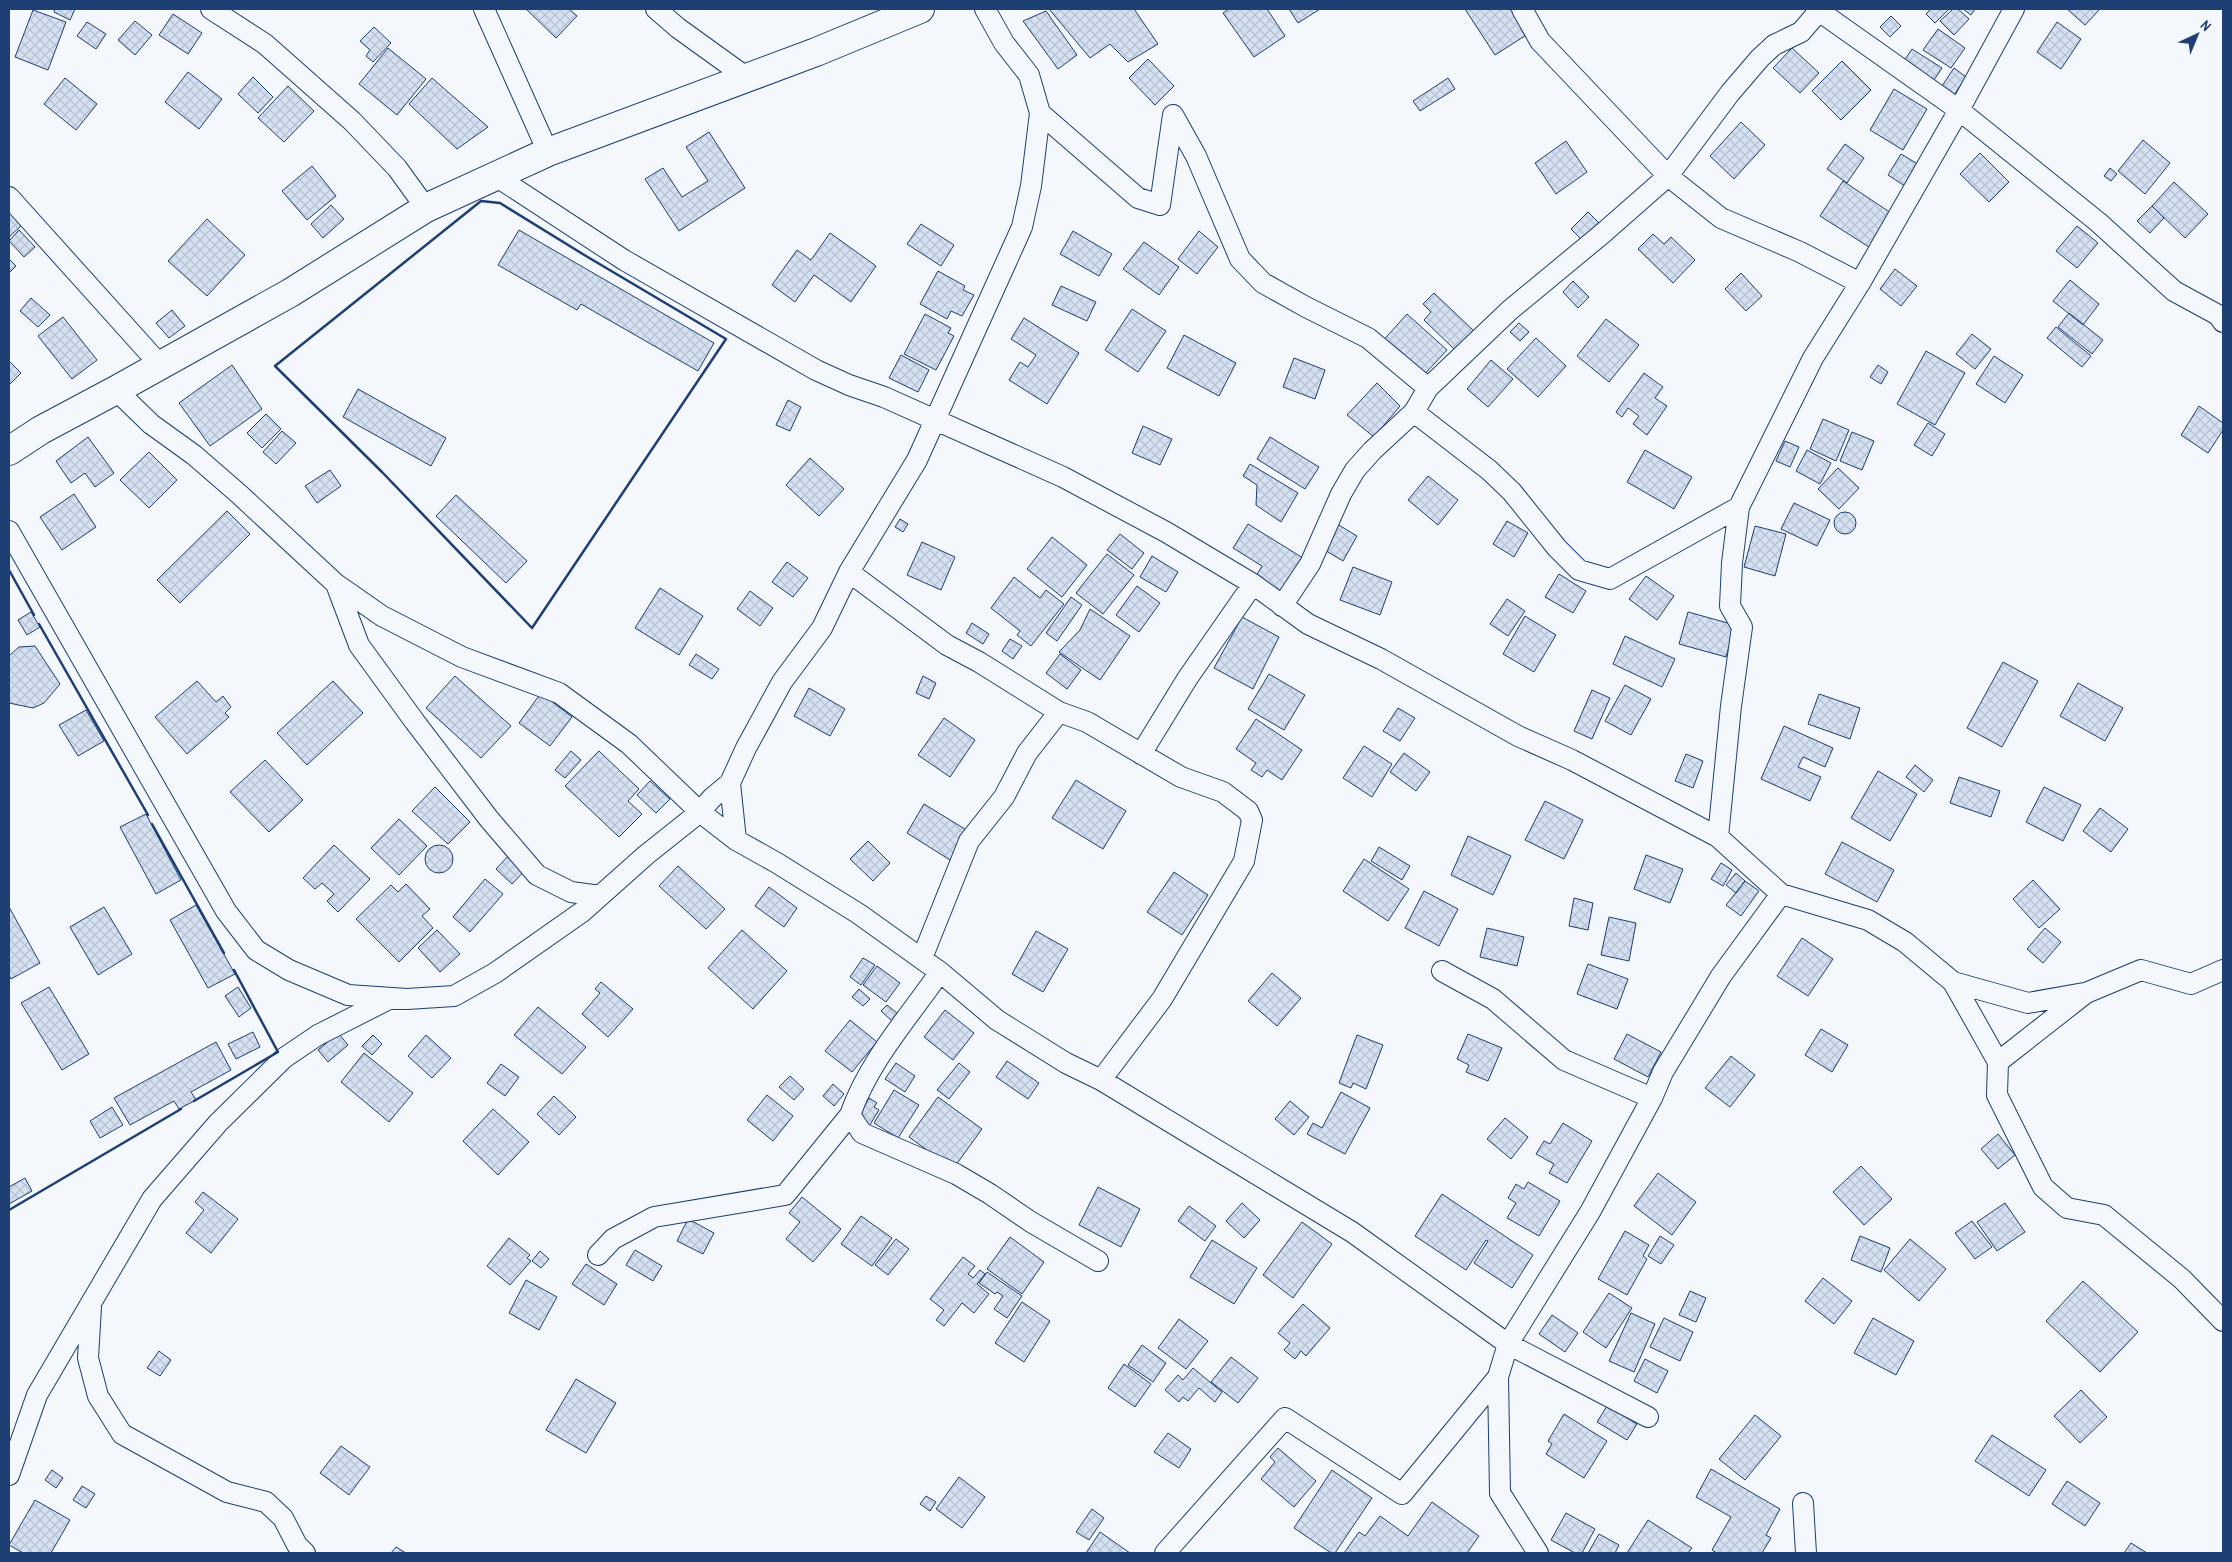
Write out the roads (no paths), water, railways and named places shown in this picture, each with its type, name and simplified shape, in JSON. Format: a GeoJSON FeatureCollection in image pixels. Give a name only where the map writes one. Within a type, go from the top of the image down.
{"type":"FeatureCollection","features":[{"type":"Feature","properties":{"kind":"main road"},"geometry":{"type":"LineString","coordinates":[[9,451],[41,430],[290,294],[426,208],[494,175],[548,152],[746,76],[816,52],[920,9]]}},
{"type":"Feature","properties":{"kind":"street"},"geometry":{"type":"LineString","coordinates":[[211,9],[265,44],[352,121],[397,168],[426,208]]}},
{"type":"Feature","properties":{"kind":"street"},"geometry":{"type":"LineString","coordinates":[[484,9],[548,152]]}},
{"type":"Feature","properties":{"kind":"street"},"geometry":{"type":"LineString","coordinates":[[656,9],[678,28],[746,76]]}},
{"type":"Feature","properties":{"kind":"street"},"geometry":{"type":"LineString","coordinates":[[9,531],[226,911],[256,950],[289,970],[348,995],[407,1000],[454,996],[495,973],[582,912],[646,855],[700,812],[712,798],[730,783],[746,748],[782,682],[822,628],[849,572],[916,460],[1022,227],[1031,186],[1040,113],[1029,75],[1004,43],[985,9]]}},
{"type":"Feature","properties":{"kind":"street"},"geometry":{"type":"LineString","coordinates":[[1522,9],[1540,41],[1668,176],[1722,218],[1800,252],[1860,282]]}},
{"type":"Feature","properties":{"kind":"street"},"geometry":{"type":"LineString","coordinates":[[1718,837],[1731,706],[1742,627],[1730,606],[1732,563],[1739,507],[1814,358],[1959,110],[2014,9]]}},
{"type":"Feature","properties":{"kind":"street"},"geometry":{"type":"LineString","coordinates":[[1282,606],[1310,564],[1341,494],[1354,470],[1414,412],[1428,388],[1510,310],[1602,234],[1668,176],[1730,93],[1760,58],[1774,45],[1801,32],[1818,10],[1959,110],[2098,222],[2174,292],[2218,314],[2223,322]]}},
{"type":"Feature","properties":{"kind":"street"},"geometry":{"type":"LineString","coordinates":[[1040,113],[1138,198],[1160,205],[1174,115],[1196,156],[1240,259],[1263,283],[1368,338],[1428,388]]}},
{"type":"Feature","properties":{"kind":"street"},"geometry":{"type":"LineString","coordinates":[[494,175],[624,260],[831,378],[884,397],[1063,477],[1166,532],[1253,584],[1308,624],[1381,658],[1518,736],[1572,760],[1718,837],[1781,894],[1868,920],[1904,942],[1953,982],[1998,1062],[1997,1095],[2043,1188],[2067,1208],[2104,1216],[2182,1279],[2223,1321]]}},
{"type":"Feature","properties":{"kind":"street"},"geometry":{"type":"LineString","coordinates":[[9,197],[161,366]]}},
{"type":"Feature","properties":{"kind":"street"},"geometry":{"type":"LineString","coordinates":[[116,390],[151,424],[194,455],[239,494],[336,584],[382,616],[462,657],[559,693],[629,744],[700,812],[736,840],[778,863],[859,914],[922,958],[997,1020],[1066,1063],[1101,1080],[1352,1232],[1508,1344],[1648,1417]]}},
{"type":"Feature","properties":{"kind":"street"},"geometry":{"type":"LineString","coordinates":[[1414,412],[1489,470],[1512,492],[1557,548],[1579,570],[1610,579],[1739,507]]}},
{"type":"Feature","properties":{"kind":"street"},"geometry":{"type":"LineString","coordinates":[[849,572],[947,645],[979,662],[1059,712],[1087,722],[1181,777],[1223,792],[1248,811],[1252,820],[1244,860],[1162,999],[1101,1080]]}},
{"type":"Feature","properties":{"kind":"street"},"geometry":{"type":"LineString","coordinates":[[336,584],[359,645],[489,819],[537,875],[572,892],[600,896]]}},
{"type":"Feature","properties":{"kind":"street"},"geometry":{"type":"LineString","coordinates":[[1141,754],[1187,679],[1253,584]]}},
{"type":"Feature","properties":{"kind":"street"},"geometry":{"type":"LineString","coordinates":[[922,958],[969,841],[1004,797],[1027,753],[1059,712]]}},
{"type":"Feature","properties":{"kind":"street"},"geometry":{"type":"LineString","coordinates":[[730,783],[736,840]]}},
{"type":"Feature","properties":{"kind":"street"},"geometry":{"type":"LineString","coordinates":[[1538,1553],[1500,1494],[1498,1377],[1508,1344],[1590,1212],[1652,1098],[1663,1072],[1721,976],[1781,894]]}},
{"type":"Feature","properties":{"kind":"street"},"geometry":{"type":"LineString","coordinates":[[1953,982],[2028,1003],[2086,993],[2141,970],[2191,984],[2223,970]]}},
{"type":"Feature","properties":{"kind":"street"},"geometry":{"type":"LineString","coordinates":[[1442,971],[1493,999],[1564,1060],[1652,1098]]}},
{"type":"Feature","properties":{"kind":"street"},"geometry":{"type":"LineString","coordinates":[[598,1255],[613,1239],[654,1217],[784,1195],[850,1115],[857,1094],[881,1052],[940,972]]}},
{"type":"Feature","properties":{"kind":"street"},"geometry":{"type":"LineString","coordinates":[[1998,1062],[2086,993]]}},
{"type":"Feature","properties":{"kind":"street"},"geometry":{"type":"LineString","coordinates":[[9,1475],[37,1394],[152,1198],[218,1123],[284,1058],[318,1035],[391,998]]}},
{"type":"Feature","properties":{"kind":"street"},"geometry":{"type":"LineString","coordinates":[[850,1115],[862,1133],[956,1174],[1031,1222],[1098,1261]]}},
{"type":"Feature","properties":{"kind":"street"},"geometry":{"type":"LineString","coordinates":[[91,1303],[88,1358],[98,1396],[122,1434],[227,1492],[266,1502],[283,1518],[298,1545],[305,1553]]}},
{"type":"Feature","properties":{"kind":"street"},"geometry":{"type":"LineString","coordinates":[[1165,1553],[1284,1418],[1402,1494],[1498,1377]]}},
{"type":"Feature","properties":{"kind":"street"},"geometry":{"type":"LineString","coordinates":[[1803,1503],[1806,1553]]}}]}
